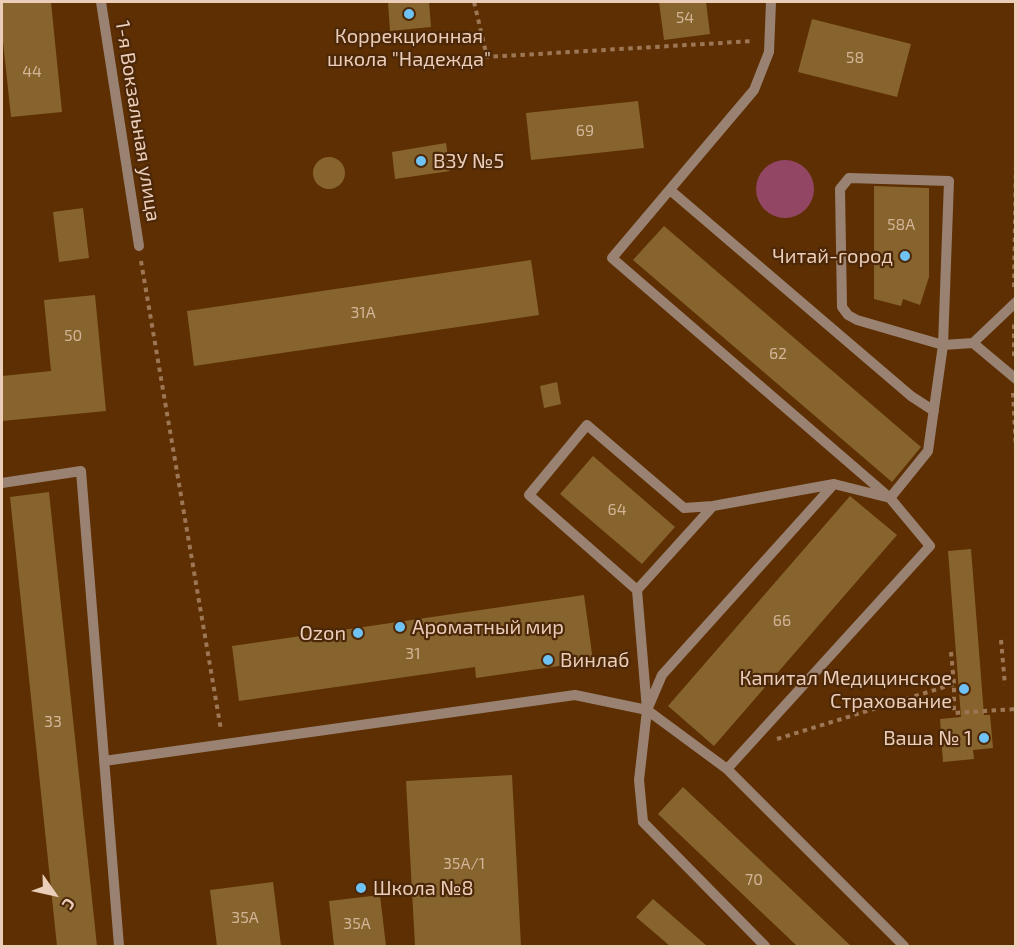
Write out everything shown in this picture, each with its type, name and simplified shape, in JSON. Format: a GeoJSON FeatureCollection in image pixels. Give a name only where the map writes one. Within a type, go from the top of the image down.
{"type":"FeatureCollection","features":[{"type":"Feature","properties":{"kind":"street","name":"1-я Вокзальная улица"},"geometry":{"type":"LineString","coordinates":[[101,2],[139,246]]}},
{"type":"Feature","properties":{"kind":"street"},"geometry":{"type":"LineString","coordinates":[[727,769],[930,546],[891,498],[612,258],[754,90],[769,52],[771,2]]}},
{"type":"Feature","properties":{"kind":"street"},"geometry":{"type":"LineString","coordinates":[[891,498],[928,451],[942,345],[949,181],[849,178],[840,189],[842,307],[848,315],[857,320],[942,345],[973,343],[1016,302]]}},
{"type":"Feature","properties":{"kind":"street"},"geometry":{"type":"LineString","coordinates":[[670,190],[911,396],[934,411]]}},
{"type":"Feature","properties":{"kind":"street"},"geometry":{"type":"LineString","coordinates":[[973,343],[1016,379]]}},
{"type":"Feature","properties":{"kind":"street"},"geometry":{"type":"LineString","coordinates":[[765,946],[644,822],[639,780],[647,710],[637,590],[529,495],[587,425],[684,508],[713,506],[834,484],[891,498]]}},
{"type":"Feature","properties":{"kind":"street"},"geometry":{"type":"LineString","coordinates":[[2,483],[81,471],[119,946]]}},
{"type":"Feature","properties":{"kind":"street"},"geometry":{"type":"LineString","coordinates":[[647,710],[662,675],[834,484]]}},
{"type":"Feature","properties":{"kind":"street"},"geometry":{"type":"LineString","coordinates":[[637,590],[713,506]]}},
{"type":"Feature","properties":{"kind":"street"},"geometry":{"type":"LineString","coordinates":[[104,760],[575,695],[647,710],[727,769],[904,946]]}},
{"type":"Feature","properties":{"kind":"path"},"geometry":{"type":"LineString","coordinates":[[474,2],[487,57],[770,39]]}},
{"type":"Feature","properties":{"kind":"path"},"geometry":{"type":"LineString","coordinates":[[139,246],[224,744]]}},
{"type":"Feature","properties":{"kind":"path"},"geometry":{"type":"LineString","coordinates":[[1001,640],[1005,685]]}},
{"type":"Feature","properties":{"kind":"path"},"geometry":{"type":"LineString","coordinates":[[951,652],[954,713],[1016,709]]}},
{"type":"Feature","properties":{"kind":"path"},"geometry":{"type":"LineString","coordinates":[[747,747],[807,731],[954,684]]}},
{"type":"Feature","properties":{"kind":"shaded area"},"geometry":{"type":"Polygon","coordinates":[[[785,160],[796,162],[809,173],[814,189],[812,200],[801,213],[785,218],[774,216],[761,205],[756,189],[758,178],[769,165],[785,160]]]}},
{"type":"Feature","properties":{"kind":"building"},"geometry":{"type":"Polygon","coordinates":[[[2,2],[51,2],[62,112],[11,117],[2,32],[2,2]]]}},
{"type":"Feature","properties":{"kind":"building","name":"Коррекционная школа \"Надежда\""},"geometry":{"type":"Polygon","coordinates":[[[388,2],[429,2],[431,27],[390,31],[388,2]]]}},
{"type":"Feature","properties":{"kind":"building"},"geometry":{"type":"Polygon","coordinates":[[[659,2],[706,2],[710,34],[664,40],[659,2]]]}},
{"type":"Feature","properties":{"kind":"building"},"geometry":{"type":"Polygon","coordinates":[[[812,19],[911,44],[897,97],[798,72],[812,19]]]}},
{"type":"Feature","properties":{"kind":"building"},"geometry":{"type":"Polygon","coordinates":[[[638,101],[644,148],[531,160],[526,113],[638,101]]]}},
{"type":"Feature","properties":{"kind":"building","name":"ВЗУ №5"},"geometry":{"type":"Polygon","coordinates":[[[446,143],[450,171],[395,179],[392,152],[446,143]]]}},
{"type":"Feature","properties":{"kind":"building"},"geometry":{"type":"Polygon","coordinates":[[[329,157],[340,162],[345,173],[340,184],[329,189],[318,184],[313,173],[318,162],[329,157]]]}},
{"type":"Feature","properties":{"kind":"building"},"geometry":{"type":"Polygon","coordinates":[[[874,186],[929,188],[929,277],[920,305],[903,299],[901,306],[874,299],[874,186]]]}},
{"type":"Feature","properties":{"kind":"building"},"geometry":{"type":"Polygon","coordinates":[[[83,208],[89,258],[59,262],[53,212],[83,208]]]}},
{"type":"Feature","properties":{"kind":"building"},"geometry":{"type":"Polygon","coordinates":[[[664,226],[921,447],[892,482],[633,260],[664,226]]]}},
{"type":"Feature","properties":{"kind":"building"},"geometry":{"type":"Polygon","coordinates":[[[531,260],[539,315],[194,366],[187,311],[531,260]]]}},
{"type":"Feature","properties":{"kind":"building"},"geometry":{"type":"Polygon","coordinates":[[[95,295],[106,411],[2,421],[2,376],[51,371],[44,300],[95,295]]]}},
{"type":"Feature","properties":{"kind":"building"},"geometry":{"type":"Polygon","coordinates":[[[557,382],[561,404],[544,408],[540,386],[557,382]]]}},
{"type":"Feature","properties":{"kind":"building"},"geometry":{"type":"Polygon","coordinates":[[[593,456],[675,527],[642,564],[560,494],[593,456]]]}},
{"type":"Feature","properties":{"kind":"building"},"geometry":{"type":"Polygon","coordinates":[[[49,492],[97,946],[57,946],[10,497],[49,492]]]}},
{"type":"Feature","properties":{"kind":"building"},"geometry":{"type":"Polygon","coordinates":[[[850,496],[897,535],[714,746],[668,706],[850,496]]]}},
{"type":"Feature","properties":{"kind":"building"},"geometry":{"type":"Polygon","coordinates":[[[971,549],[984,715],[990,715],[993,748],[973,750],[974,759],[943,762],[940,719],[961,717],[948,551],[971,549]]]}},
{"type":"Feature","properties":{"kind":"building"},"geometry":{"type":"Polygon","coordinates":[[[584,595],[593,661],[476,678],[475,667],[239,701],[232,646],[584,595]]]}},
{"type":"Feature","properties":{"kind":"building"},"geometry":{"type":"Polygon","coordinates":[[[512,775],[521,946],[415,946],[406,781],[512,775]]]}},
{"type":"Feature","properties":{"kind":"building"},"geometry":{"type":"Polygon","coordinates":[[[683,787],[851,946],[797,946],[658,814],[683,787]]]}},
{"type":"Feature","properties":{"kind":"building"},"geometry":{"type":"Polygon","coordinates":[[[273,882],[281,946],[217,946],[210,890],[273,882]]]}},
{"type":"Feature","properties":{"kind":"building"},"geometry":{"type":"Polygon","coordinates":[[[380,895],[386,946],[334,946],[329,901],[380,895]]]}},
{"type":"Feature","properties":{"kind":"building"},"geometry":{"type":"Polygon","coordinates":[[[653,899],[707,946],[670,946],[636,917],[653,899]]]}},
{"type":"Feature","properties":{"kind":"place","name":"Коррекционная школа \"Надежда\""},"geometry":{"type":"Point","coordinates":[409,14]}},
{"type":"Feature","properties":{"kind":"place","name":"ВЗУ №5"},"geometry":{"type":"Point","coordinates":[421,161]}},
{"type":"Feature","properties":{"kind":"place","name":"Читай-город"},"geometry":{"type":"Point","coordinates":[905,256]}},
{"type":"Feature","properties":{"kind":"place","name":"Ароматный мир"},"geometry":{"type":"Point","coordinates":[400,627]}},
{"type":"Feature","properties":{"kind":"place","name":"Ozon"},"geometry":{"type":"Point","coordinates":[358,633]}},
{"type":"Feature","properties":{"kind":"place","name":"Винлаб"},"geometry":{"type":"Point","coordinates":[548,660]}},
{"type":"Feature","properties":{"kind":"place","name":"Капитал Медицинское Страхование"},"geometry":{"type":"Point","coordinates":[964,689]}},
{"type":"Feature","properties":{"kind":"place","name":"Ваша № 1"},"geometry":{"type":"Point","coordinates":[984,738]}},
{"type":"Feature","properties":{"kind":"place","name":"Школа №8"},"geometry":{"type":"Point","coordinates":[361,888]}}]}
